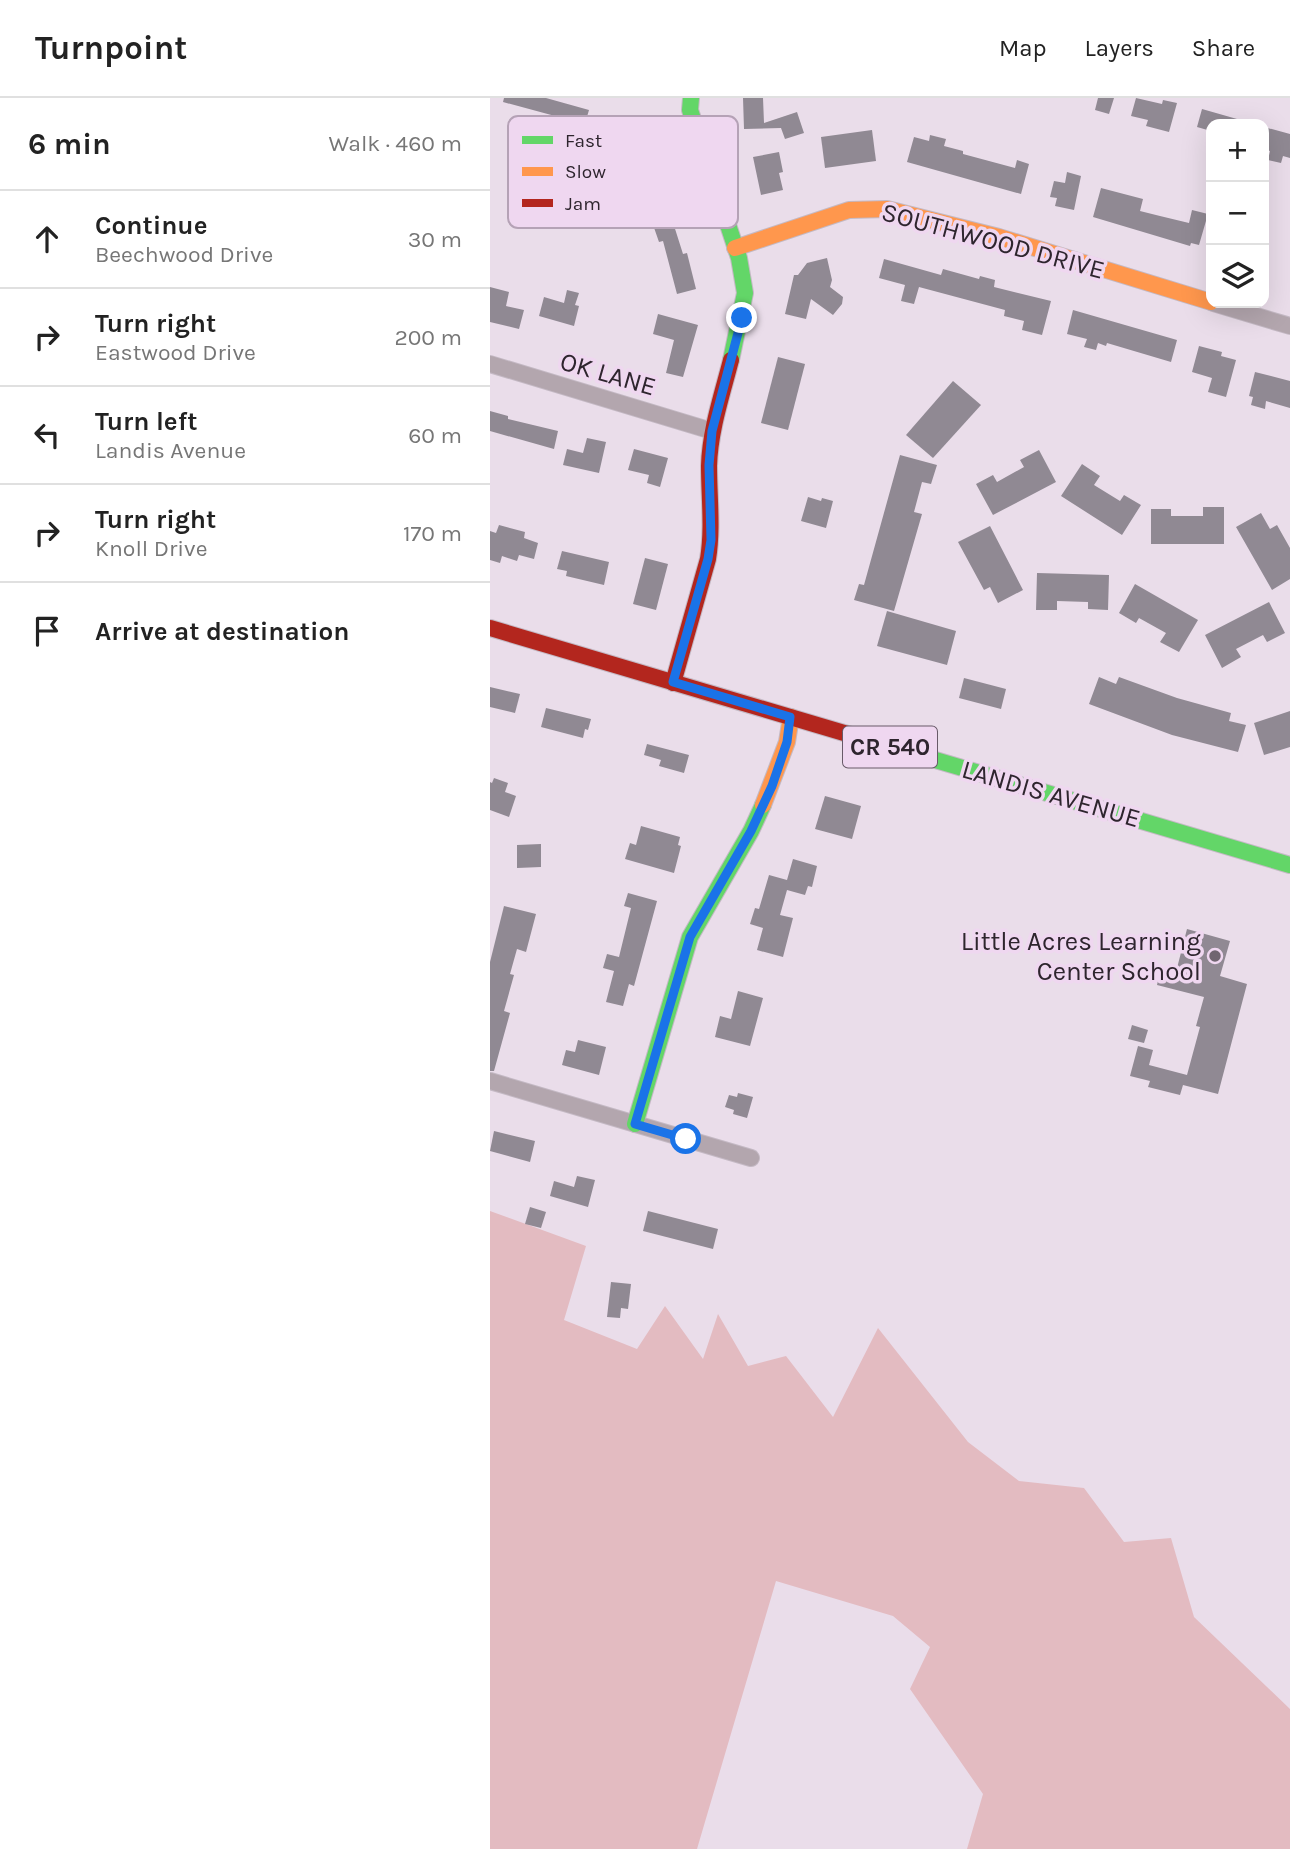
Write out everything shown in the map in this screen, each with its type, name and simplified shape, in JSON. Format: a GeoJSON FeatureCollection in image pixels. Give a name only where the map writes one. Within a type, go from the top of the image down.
{"type":"FeatureCollection","features":[{"type":"Feature","properties":{"kind":"street"},"geometry":{"type":"LineString","coordinates":[[691,98],[692,116]]}},
{"type":"Feature","properties":{"kind":"street","name":"SOUTHWOOD DRIVE"},"geometry":{"type":"LineString","coordinates":[[735,248],[849,210],[887,209],[999,237],[1206,300]]}},
{"type":"Feature","properties":{"kind":"street"},"geometry":{"type":"LineString","coordinates":[[673,682],[708,559],[711,540],[709,465],[712,431],[742,318],[744,280],[728,228]]}},
{"type":"Feature","properties":{"kind":"street","name":"SOUTHWOOD DRIVE"},"geometry":{"type":"LineString","coordinates":[[1232,308],[1290,326]]}},
{"type":"Feature","properties":{"kind":"street","name":"OK LANE"},"geometry":{"type":"LineString","coordinates":[[490,365],[712,431]]}},
{"type":"Feature","properties":{"kind":"street","name":"LANDIS AVENUE"},"geometry":{"type":"LineString","coordinates":[[490,628],[1290,865]]}},
{"type":"Feature","properties":{"kind":"street"},"geometry":{"type":"LineString","coordinates":[[635,1124],[690,937],[751,831],[772,786],[787,742],[790,717]]}},
{"type":"Feature","properties":{"kind":"street"},"geometry":{"type":"LineString","coordinates":[[490,1081],[751,1158]]}},
{"type":"Feature","properties":{"kind":"shaded area"},"geometry":{"type":"Polygon","coordinates":[[[490,1211],[586,1246],[564,1320],[637,1349],[665,1306],[703,1359],[718,1314],[748,1366],[786,1356],[833,1417],[878,1328],[968,1442],[1019,1481],[1084,1488],[1124,1542],[1171,1538],[1194,1617],[1290,1709],[1290,1849],[967,1849],[983,1794],[910,1689],[930,1647],[893,1616],[776,1581],[697,1849],[490,1849],[490,1211]]]}},
{"type":"Feature","properties":{"kind":"building"},"geometry":{"type":"Polygon","coordinates":[[[504,98],[546,98],[589,110],[587,116],[555,116],[503,102],[504,98]]]}},
{"type":"Feature","properties":{"kind":"building"},"geometry":{"type":"Polygon","coordinates":[[[743,98],[763,98],[764,123],[797,112],[804,133],[785,139],[781,128],[744,129],[743,98]]]}},
{"type":"Feature","properties":{"kind":"building"},"geometry":{"type":"Polygon","coordinates":[[[1098,98],[1114,98],[1109,114],[1095,110],[1098,98]]]}},
{"type":"Feature","properties":{"kind":"building"},"geometry":{"type":"Polygon","coordinates":[[[1136,98],[1162,104],[1163,100],[1177,103],[1169,132],[1146,126],[1148,120],[1131,116],[1136,98]]]}},
{"type":"Feature","properties":{"kind":"building"},"geometry":{"type":"Polygon","coordinates":[[[1202,109],[1237,119],[1206,119],[1206,130],[1197,127],[1202,109]]]}},
{"type":"Feature","properties":{"kind":"building"},"geometry":{"type":"Polygon","coordinates":[[[1269,128],[1290,134],[1290,158],[1283,156],[1281,163],[1269,160],[1269,128]]]}},
{"type":"Feature","properties":{"kind":"building"},"geometry":{"type":"Polygon","coordinates":[[[872,130],[876,161],[825,168],[821,137],[872,130]]]}},
{"type":"Feature","properties":{"kind":"building"},"geometry":{"type":"Polygon","coordinates":[[[930,135],[946,139],[944,146],[963,151],[963,154],[1015,168],[1017,160],[1029,164],[1021,194],[907,162],[914,137],[929,141],[930,135]]]}},
{"type":"Feature","properties":{"kind":"building"},"geometry":{"type":"Polygon","coordinates":[[[779,152],[783,172],[779,173],[783,190],[761,195],[753,157],[779,152]]]}},
{"type":"Feature","properties":{"kind":"building"},"geometry":{"type":"Polygon","coordinates":[[[1067,172],[1081,176],[1074,210],[1055,206],[1057,198],[1050,197],[1054,181],[1065,183],[1067,172]]]}},
{"type":"Feature","properties":{"kind":"building"},"geometry":{"type":"Polygon","coordinates":[[[1101,188],[1143,199],[1140,211],[1189,223],[1192,210],[1206,214],[1206,221],[1199,245],[1191,243],[1190,246],[1093,217],[1101,188]]]}},
{"type":"Feature","properties":{"kind":"building"},"geometry":{"type":"Polygon","coordinates":[[[654,228],[675,228],[683,254],[687,253],[696,289],[677,294],[663,241],[659,242],[654,228]]]}},
{"type":"Feature","properties":{"kind":"building"},"geometry":{"type":"Polygon","coordinates":[[[827,258],[832,280],[830,287],[843,297],[842,304],[833,315],[811,299],[806,319],[785,314],[794,275],[798,275],[807,263],[827,258]]]}},
{"type":"Feature","properties":{"kind":"building"},"geometry":{"type":"Polygon","coordinates":[[[884,259],[941,275],[943,269],[979,279],[980,276],[995,280],[994,287],[1051,301],[1042,335],[1022,330],[1024,321],[1004,316],[1005,310],[919,287],[914,304],[901,301],[905,285],[879,278],[884,259]]]}},
{"type":"Feature","properties":{"kind":"building"},"geometry":{"type":"Polygon","coordinates":[[[490,287],[509,292],[506,306],[524,310],[519,329],[490,322],[490,287]]]}},
{"type":"Feature","properties":{"kind":"building"},"geometry":{"type":"Polygon","coordinates":[[[567,290],[579,293],[575,305],[579,306],[574,326],[539,316],[544,297],[564,303],[567,290]]]}},
{"type":"Feature","properties":{"kind":"building"},"geometry":{"type":"Polygon","coordinates":[[[1073,310],[1177,340],[1171,362],[1107,343],[1106,346],[1098,343],[1096,350],[1084,347],[1087,339],[1067,334],[1073,310]]]}},
{"type":"Feature","properties":{"kind":"building"},"geometry":{"type":"Polygon","coordinates":[[[658,314],[698,325],[683,377],[666,373],[674,340],[653,334],[658,314]]]}},
{"type":"Feature","properties":{"kind":"building"},"geometry":{"type":"Polygon","coordinates":[[[1199,346],[1222,352],[1221,356],[1236,360],[1226,397],[1208,392],[1212,378],[1192,372],[1199,346]]]}},
{"type":"Feature","properties":{"kind":"building"},"geometry":{"type":"Polygon","coordinates":[[[778,357],[805,364],[788,430],[761,423],[778,357]]]}},
{"type":"Feature","properties":{"kind":"building"},"geometry":{"type":"Polygon","coordinates":[[[1255,372],[1290,381],[1290,408],[1266,401],[1265,409],[1251,405],[1253,397],[1249,396],[1255,372]]]}},
{"type":"Feature","properties":{"kind":"building"},"geometry":{"type":"Polygon","coordinates":[[[953,381],[981,405],[933,458],[906,435],[953,381]]]}},
{"type":"Feature","properties":{"kind":"building"},"geometry":{"type":"Polygon","coordinates":[[[490,411],[508,416],[508,419],[558,431],[554,449],[490,431],[490,411]]]}},
{"type":"Feature","properties":{"kind":"building"},"geometry":{"type":"Polygon","coordinates":[[[587,438],[606,442],[599,473],[563,465],[567,449],[583,453],[587,438]]]}},
{"type":"Feature","properties":{"kind":"building"},"geometry":{"type":"Polygon","coordinates":[[[634,449],[668,458],[660,487],[647,483],[649,475],[628,470],[634,449]]]}},
{"type":"Feature","properties":{"kind":"building"},"geometry":{"type":"Polygon","coordinates":[[[1039,450],[1056,482],[993,515],[976,484],[993,475],[997,482],[1024,467],[1020,460],[1039,450]]]}},
{"type":"Feature","properties":{"kind":"building"},"geometry":{"type":"Polygon","coordinates":[[[900,455],[937,465],[931,484],[922,482],[914,512],[922,514],[894,611],[854,600],[859,584],[864,585],[900,455]]]}},
{"type":"Feature","properties":{"kind":"building"},"geometry":{"type":"Polygon","coordinates":[[[1082,464],[1100,476],[1094,485],[1120,501],[1124,495],[1141,505],[1122,535],[1061,496],[1082,464]]]}},
{"type":"Feature","properties":{"kind":"building"},"geometry":{"type":"Polygon","coordinates":[[[808,497],[833,501],[826,528],[801,521],[808,497]]]}},
{"type":"Feature","properties":{"kind":"building"},"geometry":{"type":"Polygon","coordinates":[[[1203,507],[1224,507],[1224,544],[1151,544],[1151,509],[1171,509],[1171,516],[1203,516],[1203,507]]]}},
{"type":"Feature","properties":{"kind":"building"},"geometry":{"type":"Polygon","coordinates":[[[1261,513],[1270,529],[1277,525],[1290,548],[1290,579],[1272,590],[1236,527],[1261,513]]]}},
{"type":"Feature","properties":{"kind":"building"},"geometry":{"type":"Polygon","coordinates":[[[499,525],[525,532],[524,538],[538,543],[534,559],[519,555],[517,561],[502,556],[500,563],[490,560],[490,531],[496,533],[499,525]]]}},
{"type":"Feature","properties":{"kind":"building"},"geometry":{"type":"Polygon","coordinates":[[[990,526],[1023,590],[998,603],[990,587],[984,590],[958,542],[990,526]]]}},
{"type":"Feature","properties":{"kind":"building"},"geometry":{"type":"Polygon","coordinates":[[[562,551],[609,562],[604,585],[566,576],[567,571],[557,569],[562,551]]]}},
{"type":"Feature","properties":{"kind":"building"},"geometry":{"type":"Polygon","coordinates":[[[645,558],[668,564],[656,610],[633,604],[645,558]]]}},
{"type":"Feature","properties":{"kind":"building"},"geometry":{"type":"Polygon","coordinates":[[[1037,573],[1109,575],[1108,610],[1088,609],[1088,602],[1057,601],[1057,610],[1036,610],[1037,573]]]}},
{"type":"Feature","properties":{"kind":"building"},"geometry":{"type":"Polygon","coordinates":[[[1135,584],[1198,620],[1179,652],[1160,642],[1166,633],[1139,618],[1136,623],[1119,613],[1135,584]]]}},
{"type":"Feature","properties":{"kind":"building"},"geometry":{"type":"Polygon","coordinates":[[[1269,602],[1285,633],[1267,642],[1263,635],[1236,649],[1241,657],[1222,668],[1205,635],[1269,602]]]}},
{"type":"Feature","properties":{"kind":"building"},"geometry":{"type":"Polygon","coordinates":[[[887,611],[956,631],[947,665],[877,646],[887,611]]]}},
{"type":"Feature","properties":{"kind":"building"},"geometry":{"type":"Polygon","coordinates":[[[1099,677],[1116,684],[1119,677],[1177,698],[1231,713],[1229,721],[1246,725],[1238,752],[1172,735],[1089,704],[1099,677]]]}},
{"type":"Feature","properties":{"kind":"building"},"geometry":{"type":"Polygon","coordinates":[[[964,678],[1006,689],[1001,709],[959,698],[964,678]]]}},
{"type":"Feature","properties":{"kind":"building"},"geometry":{"type":"Polygon","coordinates":[[[490,687],[520,694],[515,713],[490,707],[490,687]]]}},
{"type":"Feature","properties":{"kind":"building"},"geometry":{"type":"Polygon","coordinates":[[[546,708],[591,719],[583,738],[541,727],[546,708]]]}},
{"type":"Feature","properties":{"kind":"building"},"geometry":{"type":"Polygon","coordinates":[[[1290,711],[1290,747],[1264,755],[1254,723],[1290,711]]]}},
{"type":"Feature","properties":{"kind":"building"},"geometry":{"type":"Polygon","coordinates":[[[647,744],[689,755],[684,773],[659,766],[661,760],[644,755],[647,744]]]}},
{"type":"Feature","properties":{"kind":"building"},"geometry":{"type":"Polygon","coordinates":[[[494,778],[508,783],[505,792],[516,796],[509,817],[490,810],[490,782],[492,783],[494,778]]]}},
{"type":"Feature","properties":{"kind":"building"},"geometry":{"type":"Polygon","coordinates":[[[825,796],[861,806],[852,839],[815,829],[825,796]]]}},
{"type":"Feature","properties":{"kind":"building"},"geometry":{"type":"Polygon","coordinates":[[[641,826],[680,837],[678,845],[681,846],[674,873],[625,859],[630,843],[636,845],[641,826]]]}},
{"type":"Feature","properties":{"kind":"building"},"geometry":{"type":"Polygon","coordinates":[[[541,844],[541,867],[517,868],[517,845],[541,844]]]}},
{"type":"Feature","properties":{"kind":"building"},"geometry":{"type":"Polygon","coordinates":[[[793,859],[817,866],[812,887],[808,886],[805,895],[787,890],[780,915],[793,918],[783,957],[757,950],[763,928],[750,924],[755,908],[759,909],[769,875],[787,880],[793,859]]]}},
{"type":"Feature","properties":{"kind":"building"},"geometry":{"type":"Polygon","coordinates":[[[628,893],[657,901],[634,986],[629,984],[623,1006],[606,1002],[614,971],[603,968],[607,954],[619,957],[631,908],[624,906],[628,893]]]}},
{"type":"Feature","properties":{"kind":"building"},"geometry":{"type":"Polygon","coordinates":[[[504,906],[536,914],[526,952],[517,949],[510,974],[514,975],[504,1011],[510,1013],[494,1071],[490,1071],[490,962],[504,906]]]}},
{"type":"Feature","properties":{"kind":"building"},"geometry":{"type":"Polygon","coordinates":[[[1187,929],[1230,941],[1220,976],[1247,984],[1218,1094],[1183,1085],[1180,1095],[1148,1087],[1150,1081],[1130,1076],[1138,1046],[1153,1050],[1149,1065],[1187,1075],[1200,1027],[1196,1026],[1204,997],[1157,985],[1160,972],[1175,976],[1187,929]]]}},
{"type":"Feature","properties":{"kind":"building"},"geometry":{"type":"Polygon","coordinates":[[[738,991],[763,998],[750,1046],[715,1037],[720,1016],[731,1019],[738,991]]]}},
{"type":"Feature","properties":{"kind":"building"},"geometry":{"type":"Polygon","coordinates":[[[1132,1025],[1148,1030],[1144,1043],[1128,1039],[1132,1025]]]}},
{"type":"Feature","properties":{"kind":"building"},"geometry":{"type":"Polygon","coordinates":[[[578,1040],[606,1047],[599,1075],[562,1065],[566,1050],[575,1052],[578,1040]]]}},
{"type":"Feature","properties":{"kind":"building"},"geometry":{"type":"Polygon","coordinates":[[[738,1093],[753,1097],[747,1118],[733,1114],[734,1110],[725,1107],[729,1095],[737,1097],[738,1093]]]}},
{"type":"Feature","properties":{"kind":"building"},"geometry":{"type":"Polygon","coordinates":[[[494,1131],[535,1141],[530,1162],[490,1151],[494,1131]]]}},
{"type":"Feature","properties":{"kind":"building"},"geometry":{"type":"Polygon","coordinates":[[[577,1176],[595,1180],[588,1207],[550,1196],[554,1181],[574,1187],[577,1176]]]}},
{"type":"Feature","properties":{"kind":"building"},"geometry":{"type":"Polygon","coordinates":[[[530,1207],[546,1212],[541,1228],[525,1224],[530,1207]]]}},
{"type":"Feature","properties":{"kind":"building"},"geometry":{"type":"Polygon","coordinates":[[[648,1211],[718,1229],[713,1249],[643,1231],[648,1211]]]}},
{"type":"Feature","properties":{"kind":"building"},"geometry":{"type":"Polygon","coordinates":[[[611,1282],[631,1284],[628,1309],[621,1308],[620,1318],[607,1317],[611,1282]]]}},
{"type":"Feature","properties":{"kind":"traffic: fast"},"geometry":{"type":"LineString","coordinates":[[691,98],[692,116]]}},
{"type":"Feature","properties":{"kind":"traffic: fast"},"geometry":{"type":"LineString","coordinates":[[729,228],[739,258],[745,293],[731,360]]}},
{"type":"Feature","properties":{"kind":"traffic: fast"},"geometry":{"type":"LineString","coordinates":[[861,738],[1290,865]]}},
{"type":"Feature","properties":{"kind":"traffic: fast"},"geometry":{"type":"LineString","coordinates":[[635,1124],[690,937],[763,805]]}},
{"type":"Feature","properties":{"kind":"traffic: slow"},"geometry":{"type":"LineString","coordinates":[[735,248],[849,210],[887,209],[999,237],[1206,300]]}},
{"type":"Feature","properties":{"kind":"traffic: slow"},"geometry":{"type":"LineString","coordinates":[[763,805],[787,742],[791,717]]}},
{"type":"Feature","properties":{"kind":"traffic: jam"},"geometry":{"type":"LineString","coordinates":[[673,683],[708,559],[711,524],[710,453],[731,360]]}},
{"type":"Feature","properties":{"kind":"traffic: jam"},"geometry":{"type":"LineString","coordinates":[[490,628],[861,738]]}},
{"type":"Feature","properties":{"kind":"place","name":"Little Acres Learning Center School"},"geometry":{"type":"Point","coordinates":[1215,956]}},
{"type":"Feature","properties":{"kind":"route"},"geometry":{"type":"LineString","coordinates":[[686,1139],[635,1124],[690,937],[751,831],[772,786],[787,742],[790,717],[673,682],[708,559],[711,540],[709,465],[712,431],[742,318]]}}]}
